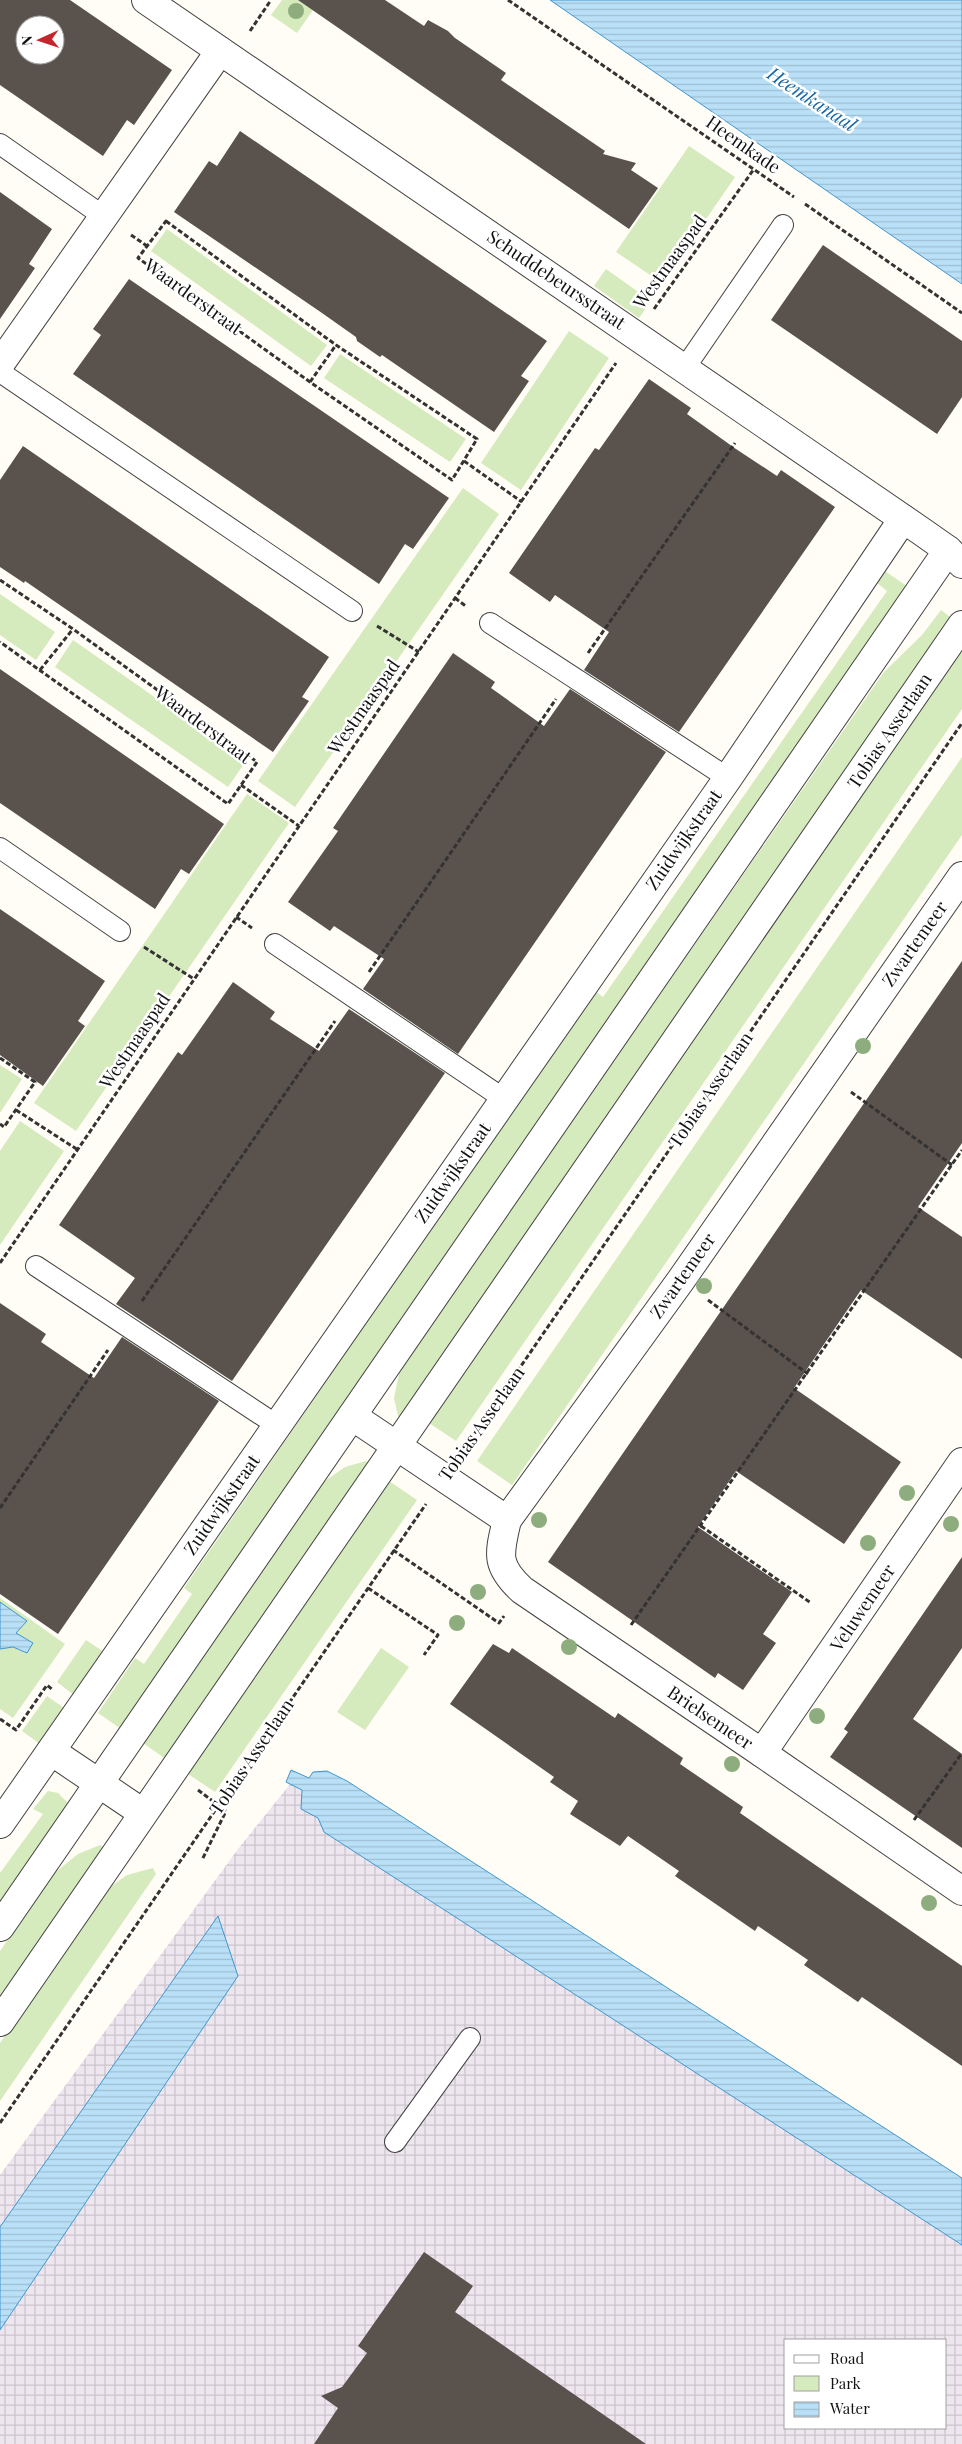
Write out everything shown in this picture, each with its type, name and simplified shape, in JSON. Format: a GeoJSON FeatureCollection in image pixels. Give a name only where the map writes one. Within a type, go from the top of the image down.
{"type":"FeatureCollection","features":[{"type":"Feature","properties":{"kind":"street","name":"Schuddebeursstraat"},"geometry":{"type":"LineString","coordinates":[[146,0],[636,335],[955,557]]}},
{"type":"Feature","properties":{"kind":"street"},"geometry":{"type":"LineString","coordinates":[[0,364],[220,51]]}},
{"type":"Feature","properties":{"kind":"street","name":"Zuidwijkstraat"},"geometry":{"type":"LineString","coordinates":[[0,1824],[728,778],[903,519]]}},
{"type":"Feature","properties":{"kind":"street"},"geometry":{"type":"LineString","coordinates":[[0,1927],[352,1416],[955,557]]}},
{"type":"Feature","properties":{"kind":"street","name":"Tobias Asserlaan"},"geometry":{"type":"LineString","coordinates":[[0,2022],[142,1813],[962,625]]}},
{"type":"Feature","properties":{"kind":"street","name":"Zwartemeer"},"geometry":{"type":"LineString","coordinates":[[507,1520],[681,1280],[962,876]]}},
{"type":"Feature","properties":{"kind":"street"},"geometry":{"type":"LineString","coordinates":[[352,1416],[507,1520]]}},
{"type":"Feature","properties":{"kind":"street","name":"Veluwemeer"},"geometry":{"type":"LineString","coordinates":[[762,1752],[962,1462]]}},
{"type":"Feature","properties":{"kind":"street","name":"Brielsemeer"},"geometry":{"type":"LineString","coordinates":[[507,1520],[500,1559],[506,1575],[522,1590],[762,1752],[962,1891]]}},
{"type":"Feature","properties":{"kind":"street"},"geometry":{"type":"LineString","coordinates":[[51,1751],[100,1782],[142,1813]]}},
{"type":"Feature","properties":{"kind":"lane"},"geometry":{"type":"LineString","coordinates":[[0,144],[104,216]]}},
{"type":"Feature","properties":{"kind":"lane"},"geometry":{"type":"LineString","coordinates":[[684,369],[782,225]]}},
{"type":"Feature","properties":{"kind":"lane"},"geometry":{"type":"LineString","coordinates":[[0,372],[352,611]]}},
{"type":"Feature","properties":{"kind":"lane"},"geometry":{"type":"LineString","coordinates":[[490,623],[728,778]]}},
{"type":"Feature","properties":{"kind":"lane"},"geometry":{"type":"LineString","coordinates":[[0,848],[120,932]]}},
{"type":"Feature","properties":{"kind":"lane"},"geometry":{"type":"LineString","coordinates":[[276,944],[504,1100]]}},
{"type":"Feature","properties":{"kind":"lane"},"geometry":{"type":"LineString","coordinates":[[36,1266],[278,1426]]}},
{"type":"Feature","properties":{"kind":"lane"},"geometry":{"type":"LineString","coordinates":[[395,2142],[470,2038]]}},
{"type":"Feature","properties":{"kind":"path","name":"Heemkade"},"geometry":{"type":"LineString","coordinates":[[508,0],[962,313]]}},
{"type":"Feature","properties":{"kind":"path","name":"Westmaaspad"},"geometry":{"type":"LineString","coordinates":[[0,1263],[636,335],[754,169]]}},
{"type":"Feature","properties":{"kind":"path","name":"Waarderstraat"},"geometry":{"type":"LineString","coordinates":[[166,221],[336,345],[477,439],[452,480],[310,382],[138,258],[166,221]]}},
{"type":"Feature","properties":{"kind":"path"},"geometry":{"type":"LineString","coordinates":[[310,382],[336,345]]}},
{"type":"Feature","properties":{"kind":"path"},"geometry":{"type":"LineString","coordinates":[[0,1508],[753,416]]}},
{"type":"Feature","properties":{"kind":"path"},"geometry":{"type":"LineString","coordinates":[[464,461],[522,502]]}},
{"type":"Feature","properties":{"kind":"path","name":"Waarderstraat"},"geometry":{"type":"LineString","coordinates":[[0,580],[72,629],[257,762],[228,804],[0,642]]}},
{"type":"Feature","properties":{"kind":"path"},"geometry":{"type":"LineString","coordinates":[[352,611],[418,652]]}},
{"type":"Feature","properties":{"kind":"path"},"geometry":{"type":"LineString","coordinates":[[40,670],[72,629]]}},
{"type":"Feature","properties":{"kind":"path","name":"Tobias Asserlaan"},"geometry":{"type":"LineString","coordinates":[[0,2124],[962,723]]}},
{"type":"Feature","properties":{"kind":"path"},"geometry":{"type":"LineString","coordinates":[[241,785],[299,826]]}},
{"type":"Feature","properties":{"kind":"path"},"geometry":{"type":"LineString","coordinates":[[120,932],[194,979]]}},
{"type":"Feature","properties":{"kind":"path"},"geometry":{"type":"LineString","coordinates":[[0,1058],[35,1082],[4,1127],[0,1124]]}},
{"type":"Feature","properties":{"kind":"path"},"geometry":{"type":"LineString","coordinates":[[824,1073],[952,1165]]}},
{"type":"Feature","properties":{"kind":"path"},"geometry":{"type":"LineString","coordinates":[[16,1110],[78,1150]]}},
{"type":"Feature","properties":{"kind":"path"},"geometry":{"type":"LineString","coordinates":[[612,1652],[808,1374],[962,1150]]}},
{"type":"Feature","properties":{"kind":"path"},"geometry":{"type":"LineString","coordinates":[[681,1280],[808,1374]]}},
{"type":"Feature","properties":{"kind":"path"},"geometry":{"type":"LineString","coordinates":[[701,1526],[811,1603]]}},
{"type":"Feature","properties":{"kind":"path"},"geometry":{"type":"LineString","coordinates":[[393,1550],[499,1623],[522,1590]]}},
{"type":"Feature","properties":{"kind":"path"},"geometry":{"type":"LineString","coordinates":[[367,1588],[438,1635],[424,1655]]}},
{"type":"Feature","properties":{"kind":"path"},"geometry":{"type":"LineString","coordinates":[[895,1846],[962,1753]]}},
{"type":"Feature","properties":{"kind":"shaded area"},"geometry":{"type":"Polygon","coordinates":[[[295,1778],[962,2207],[962,2444],[0,2444],[0,2175],[238,1849],[295,1778]]]}},
{"type":"Feature","properties":{"kind":"green space"},"geometry":{"type":"Polygon","coordinates":[[[282,0],[320,0],[297,33],[271,15],[282,0]]]}},
{"type":"Feature","properties":{"kind":"green space"},"geometry":{"type":"Polygon","coordinates":[[[689,146],[735,177],[662,283],[616,252],[689,146]]]}},
{"type":"Feature","properties":{"kind":"green space"},"geometry":{"type":"Polygon","coordinates":[[[167,229],[327,345],[311,366],[151,251],[167,229]]]}},
{"type":"Feature","properties":{"kind":"green space"},"geometry":{"type":"Polygon","coordinates":[[[606,269],[651,301],[639,318],[594,286],[606,269]]]}},
{"type":"Feature","properties":{"kind":"green space"},"geometry":{"type":"Polygon","coordinates":[[[569,331],[609,358],[521,490],[481,463],[569,331]]]}},
{"type":"Feature","properties":{"kind":"green space"},"geometry":{"type":"Polygon","coordinates":[[[340,354],[466,439],[450,462],[324,378],[340,354]]]}},
{"type":"Feature","properties":{"kind":"green space"},"geometry":{"type":"Polygon","coordinates":[[[463,488],[499,514],[295,807],[258,781],[463,488]]]}},
{"type":"Feature","properties":{"kind":"green space"},"geometry":{"type":"Polygon","coordinates":[[[885,571],[911,589],[124,1731],[98,1713],[135,1658],[144,1664],[192,1594],[184,1588],[595,991],[603,997],[887,591],[877,583],[885,571]]]}},
{"type":"Feature","properties":{"kind":"green space"},"geometry":{"type":"Polygon","coordinates":[[[0,594],[55,632],[36,660],[0,635],[0,594]]]}},
{"type":"Feature","properties":{"kind":"green space"},"geometry":{"type":"Polygon","coordinates":[[[941,610],[954,620],[403,1417],[398,1416],[394,1398],[400,1369],[884,672],[922,635],[941,610]]]}},
{"type":"Feature","properties":{"kind":"green space"},"geometry":{"type":"Polygon","coordinates":[[[73,640],[246,761],[228,787],[55,667],[73,640]]]}},
{"type":"Feature","properties":{"kind":"green space"},"geometry":{"type":"Polygon","coordinates":[[[962,648],[962,709],[456,1441],[429,1423],[962,648]]]}},
{"type":"Feature","properties":{"kind":"green space"},"geometry":{"type":"Polygon","coordinates":[[[962,757],[962,835],[512,1485],[477,1461],[962,757]]]}},
{"type":"Feature","properties":{"kind":"green space"},"geometry":{"type":"Polygon","coordinates":[[[247,794],[289,823],[76,1131],[34,1103],[247,794]]]}},
{"type":"Feature","properties":{"kind":"green space"},"geometry":{"type":"Polygon","coordinates":[[[0,1065],[22,1079],[0,1113],[0,1065]]]}},
{"type":"Feature","properties":{"kind":"green space"},"geometry":{"type":"Polygon","coordinates":[[[20,1121],[64,1151],[0,1245],[0,1151],[20,1121]]]}},
{"type":"Feature","properties":{"kind":"green space"},"geometry":{"type":"Polygon","coordinates":[[[366,1461],[369,1465],[167,1760],[143,1743],[319,1485],[345,1467],[366,1461]]]}},
{"type":"Feature","properties":{"kind":"green space"},"geometry":{"type":"Polygon","coordinates":[[[389,1481],[417,1500],[215,1792],[188,1774],[192,1764],[389,1481]]]}},
{"type":"Feature","properties":{"kind":"green space"},"geometry":{"type":"Polygon","coordinates":[[[0,1598],[65,1644],[13,1718],[0,1709],[0,1649],[13,1647],[26,1653],[16,1633],[26,1621],[0,1602],[0,1598]]]}},
{"type":"Feature","properties":{"kind":"green space"},"geometry":{"type":"Polygon","coordinates":[[[86,1640],[104,1652],[74,1695],[57,1682],[86,1640]]]}},
{"type":"Feature","properties":{"kind":"green space"},"geometry":{"type":"Polygon","coordinates":[[[381,1648],[409,1667],[365,1730],[337,1712],[381,1648]]]}},
{"type":"Feature","properties":{"kind":"green space"},"geometry":{"type":"Polygon","coordinates":[[[47,1696],[64,1708],[40,1744],[22,1731],[47,1696]]]}},
{"type":"Feature","properties":{"kind":"green space"},"geometry":{"type":"Polygon","coordinates":[[[48,1791],[58,1793],[69,1804],[0,1903],[0,1873],[43,1814],[33,1809],[48,1791]]]}},
{"type":"Feature","properties":{"kind":"green space"},"geometry":{"type":"Polygon","coordinates":[[[100,1845],[105,1848],[0,2001],[0,1951],[52,1875],[78,1854],[100,1845]]]}},
{"type":"Feature","properties":{"kind":"green space"},"geometry":{"type":"Polygon","coordinates":[[[153,1868],[156,1874],[0,2101],[0,2043],[104,1891],[127,1875],[153,1868]]]}},
{"type":"Feature","properties":{"kind":"water","name":"Heemkanaal"},"geometry":{"type":"Polygon","coordinates":[[[550,0],[962,0],[962,284],[550,0]]]}},
{"type":"Feature","properties":{"kind":"water"},"geometry":{"type":"Polygon","coordinates":[[[0,1602],[27,1621],[16,1633],[33,1643],[27,1653],[13,1647],[0,1649],[0,1602]]]}},
{"type":"Feature","properties":{"kind":"water"},"geometry":{"type":"Polygon","coordinates":[[[291,1770],[309,1778],[313,1772],[327,1771],[347,1781],[962,2178],[962,2245],[324,1832],[318,1818],[301,1809],[302,1790],[286,1782],[291,1770]]]}},
{"type":"Feature","properties":{"kind":"water"},"geometry":{"type":"Polygon","coordinates":[[[218,1916],[238,1976],[0,2330],[0,2227],[218,1916]]]}},
{"type":"Feature","properties":{"kind":"building"},"geometry":{"type":"Polygon","coordinates":[[[0,0],[70,0],[172,70],[134,125],[127,120],[103,156],[0,85],[0,0]]]}},
{"type":"Feature","properties":{"kind":"building"},"geometry":{"type":"Polygon","coordinates":[[[298,0],[385,0],[424,26],[428,20],[448,31],[455,38],[506,73],[501,80],[605,151],[603,154],[636,163],[631,170],[658,188],[629,229],[298,0]]]}},
{"type":"Feature","properties":{"kind":"building"},"geometry":{"type":"Polygon","coordinates":[[[240,131],[547,341],[521,376],[529,381],[494,432],[382,355],[380,357],[322,313],[174,212],[209,161],[217,166],[240,131]]]}},
{"type":"Feature","properties":{"kind":"building"},"geometry":{"type":"Polygon","coordinates":[[[0,192],[52,229],[29,264],[35,268],[0,319],[0,192]]]}},
{"type":"Feature","properties":{"kind":"building"},"geometry":{"type":"Polygon","coordinates":[[[823,245],[962,341],[962,397],[937,434],[771,320],[823,245]]]}},
{"type":"Feature","properties":{"kind":"building"},"geometry":{"type":"Polygon","coordinates":[[[129,279],[449,498],[413,549],[405,544],[379,584],[73,374],[101,335],[93,329],[129,279]]]}},
{"type":"Feature","properties":{"kind":"building"},"geometry":{"type":"Polygon","coordinates":[[[649,379],[691,408],[687,414],[736,449],[777,476],[781,470],[835,507],[679,732],[584,670],[609,632],[555,595],[550,602],[509,573],[595,448],[599,450],[649,379]]]}},
{"type":"Feature","properties":{"kind":"building"},"geometry":{"type":"Polygon","coordinates":[[[23,446],[329,657],[302,697],[309,701],[273,752],[25,581],[24,583],[0,567],[0,480],[23,446]]]}},
{"type":"Feature","properties":{"kind":"building"},"geometry":{"type":"Polygon","coordinates":[[[453,653],[495,682],[491,688],[544,726],[570,689],[666,752],[458,1054],[363,989],[384,959],[334,926],[330,931],[288,902],[338,831],[333,828],[453,653]]]}},
{"type":"Feature","properties":{"kind":"building"},"geometry":{"type":"Polygon","coordinates":[[[0,669],[224,824],[189,874],[181,869],[155,909],[0,803],[0,669]]]}},
{"type":"Feature","properties":{"kind":"building"},"geometry":{"type":"Polygon","coordinates":[[[0,909],[105,981],[78,1021],[85,1026],[43,1086],[0,1055],[0,909]]]}},
{"type":"Feature","properties":{"kind":"building"},"geometry":{"type":"Polygon","coordinates":[[[962,961],[962,1143],[918,1207],[962,1237],[962,1359],[861,1290],[794,1388],[901,1462],[844,1544],[736,1471],[698,1527],[792,1592],[763,1634],[776,1643],[743,1690],[718,1673],[715,1678],[548,1562],[962,961]]]}},
{"type":"Feature","properties":{"kind":"building"},"geometry":{"type":"Polygon","coordinates":[[[233,982],[275,1012],[270,1019],[319,1051],[349,1009],[445,1073],[232,1381],[116,1304],[135,1278],[59,1225],[178,1052],[182,1055],[233,982]]]}},
{"type":"Feature","properties":{"kind":"building"},"geometry":{"type":"Polygon","coordinates":[[[0,1303],[46,1334],[41,1342],[94,1378],[122,1337],[219,1401],[58,1634],[0,1594],[0,1303]]]}},
{"type":"Feature","properties":{"kind":"building"},"geometry":{"type":"Polygon","coordinates":[[[962,1557],[962,1648],[913,1719],[962,1754],[962,1848],[830,1757],[848,1732],[844,1729],[962,1557]]]}},
{"type":"Feature","properties":{"kind":"building"},"geometry":{"type":"Polygon","coordinates":[[[493,1644],[509,1653],[512,1648],[615,1718],[618,1713],[683,1758],[680,1764],[743,1807],[740,1813],[962,1966],[962,2066],[862,1997],[858,2002],[804,1965],[808,1960],[758,1926],[755,1931],[675,1876],[679,1871],[628,1836],[620,1846],[570,1814],[578,1801],[550,1782],[554,1777],[450,1704],[493,1644]]]}},
{"type":"Feature","properties":{"kind":"building"},"geometry":{"type":"Polygon","coordinates":[[[424,2252],[473,2286],[455,2312],[646,2444],[314,2444],[338,2408],[321,2396],[342,2387],[367,2353],[358,2346],[424,2252]]]}}]}
